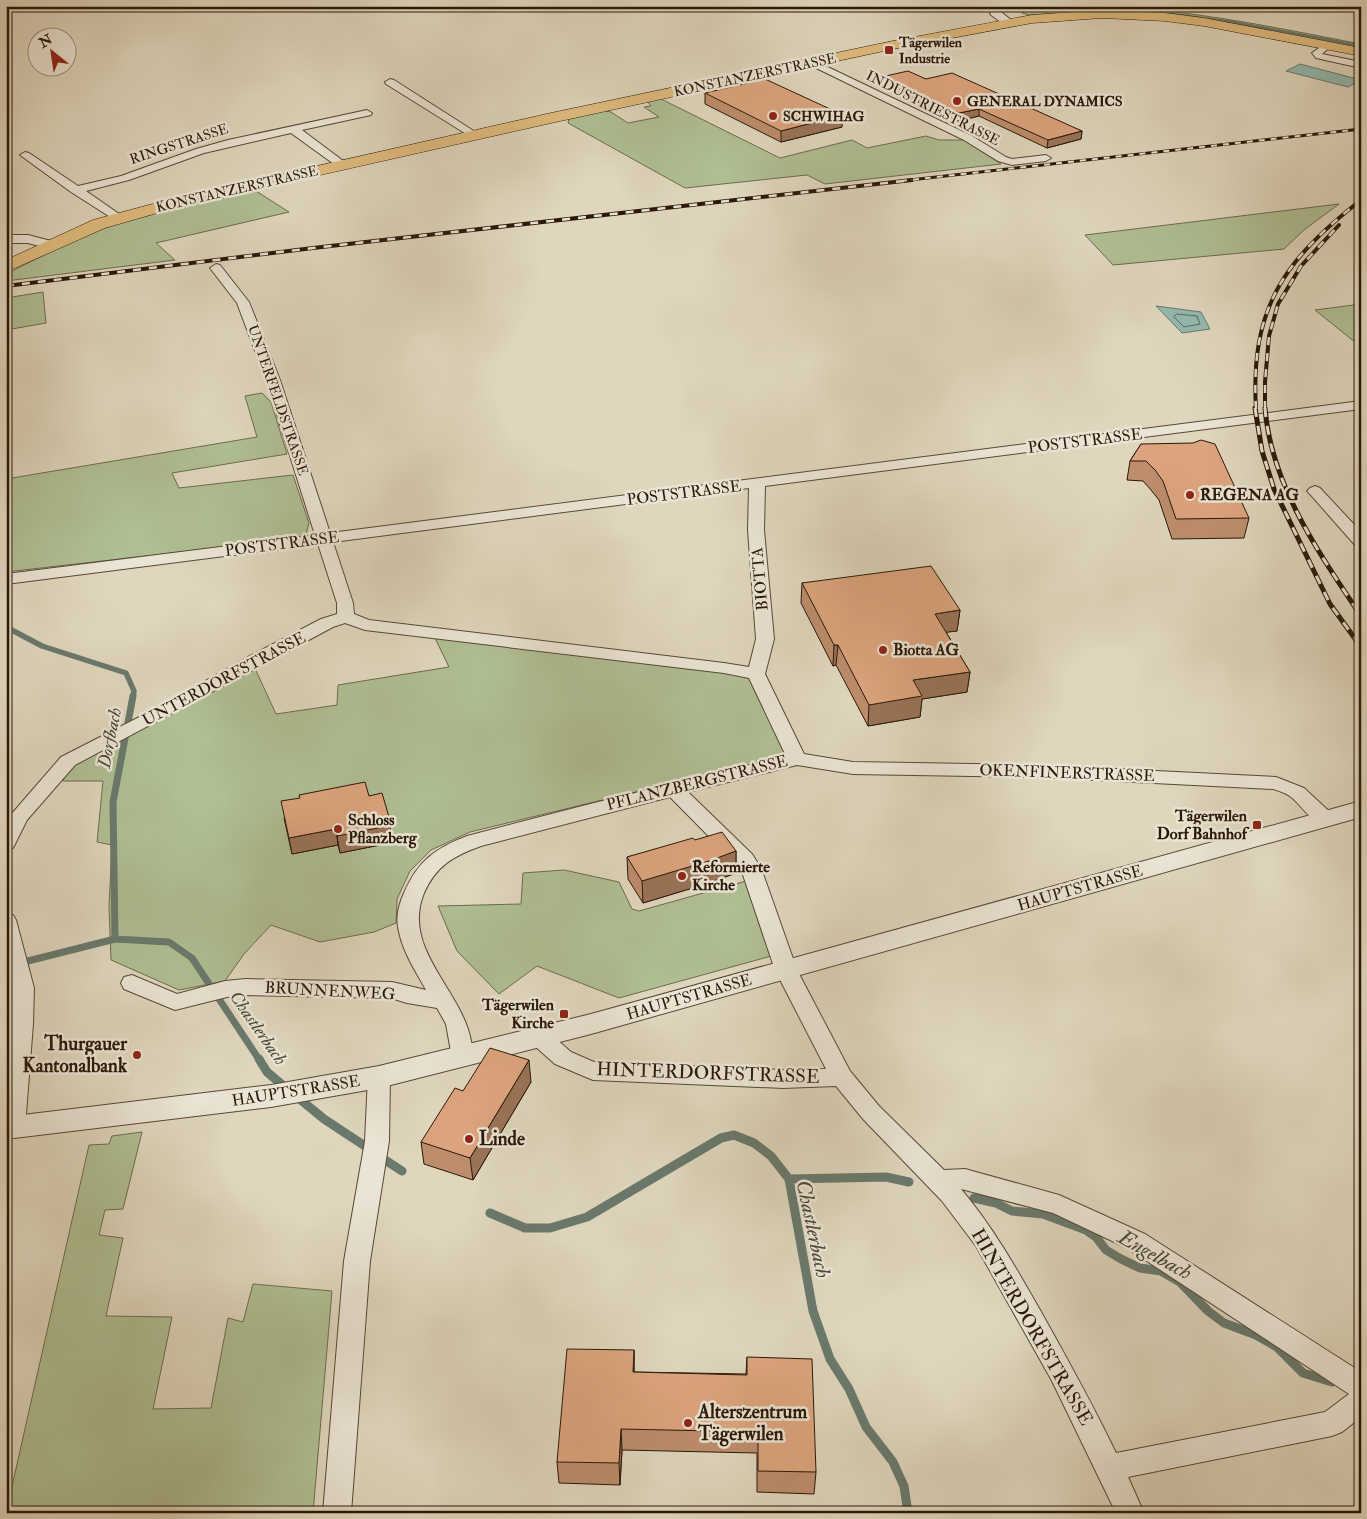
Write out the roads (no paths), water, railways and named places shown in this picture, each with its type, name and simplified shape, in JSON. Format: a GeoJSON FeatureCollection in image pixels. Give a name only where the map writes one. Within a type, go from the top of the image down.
{"type":"FeatureCollection","features":[{"type":"Feature","properties":{"kind":"main road","name":"KONSTANZERSTRASSE"},"geometry":{"type":"LineString","coordinates":[[6,267],[50,244],[118,218],[475,135],[1010,22],[1082,14],[1151,16],[1204,22],[1361,52]]}},
{"type":"Feature","properties":{"kind":"street"},"geometry":{"type":"LineString","coordinates":[[1000,6],[995,13],[1010,22]]}},
{"type":"Feature","properties":{"kind":"street"},"geometry":{"type":"LineString","coordinates":[[1326,46],[1317,53],[1319,56],[1337,61],[1361,64]]}},
{"type":"Feature","properties":{"kind":"street","name":"INDUSTRIESTRASSE"},"geometry":{"type":"LineString","coordinates":[[813,63],[968,138],[1002,159],[1012,162],[1046,158]]}},
{"type":"Feature","properties":{"kind":"street"},"geometry":{"type":"LineString","coordinates":[[390,82],[475,135]]}},
{"type":"Feature","properties":{"kind":"street","name":"RINGSTRASSE"},"geometry":{"type":"LineString","coordinates":[[75,190],[125,178],[200,151],[232,142],[367,114]]}},
{"type":"Feature","properties":{"kind":"street"},"geometry":{"type":"LineString","coordinates":[[293,129],[342,165]]}},
{"type":"Feature","properties":{"kind":"street"},"geometry":{"type":"LineString","coordinates":[[25,155],[118,218]]}},
{"type":"Feature","properties":{"kind":"street"},"geometry":{"type":"LineString","coordinates":[[6,239],[28,239],[50,244]]}},
{"type":"Feature","properties":{"kind":"street","name":"UNTERFELDSTRASSE"},"geometry":{"type":"LineString","coordinates":[[216,268],[243,302],[273,380],[313,501],[323,539]]}},
{"type":"Feature","properties":{"kind":"street","name":"POSTSTRASSE"},"geometry":{"type":"LineString","coordinates":[[6,579],[1361,405]]}},
{"type":"Feature","properties":{"kind":"street","name":"BIOTTA"},"geometry":{"type":"LineString","coordinates":[[756,674],[765,639],[756,530],[757,483]]}},
{"type":"Feature","properties":{"kind":"street"},"geometry":{"type":"LineString","coordinates":[[1314,492],[1361,542]]}},
{"type":"Feature","properties":{"kind":"street"},"geometry":{"type":"LineString","coordinates":[[323,539],[329,550],[345,602],[346,617],[365,624],[626,658],[724,668],[756,674]]}},
{"type":"Feature","properties":{"kind":"street","name":"UNTERDORFSTRASSE"},"geometry":{"type":"LineString","coordinates":[[6,843],[19,817],[68,761],[252,662],[327,624],[346,617]]}},
{"type":"Feature","properties":{"kind":"street","name":"PFLANZBERGSTRASSE"},"geometry":{"type":"LineString","coordinates":[[463,1057],[457,1024],[416,954],[408,926],[409,905],[422,874],[436,860],[455,848],[474,841],[797,759],[756,674]]}},
{"type":"Feature","properties":{"kind":"street","name":"OKENFINERSTRASSE"},"geometry":{"type":"LineString","coordinates":[[797,759],[853,768],[1036,771],[1276,783],[1297,792],[1325,819]]}},
{"type":"Feature","properties":{"kind":"street"},"geometry":{"type":"LineString","coordinates":[[673,789],[746,859],[751,868],[786,970],[842,1077]]}},
{"type":"Feature","properties":{"kind":"street","name":"HAUPTSTRASSE"},"geometry":{"type":"LineString","coordinates":[[9,1128],[271,1096],[379,1077],[463,1057],[786,970],[1361,810]]}},
{"type":"Feature","properties":{"kind":"street"},"geometry":{"type":"LineString","coordinates":[[6,920],[23,988],[22,1024],[9,1128]]}},
{"type":"Feature","properties":{"kind":"street","name":"BRUNNENWEG"},"geometry":{"type":"LineString","coordinates":[[132,982],[175,1002],[245,987],[392,990],[407,996],[443,1001]]}},
{"type":"Feature","properties":{"kind":"street","name":"HINTERDORFSTRASSE"},"geometry":{"type":"LineString","coordinates":[[539,1037],[560,1057],[575,1065],[593,1071],[784,1079],[842,1077],[859,1102],[964,1210],[999,1260],[1073,1393],[1130,1513]]}},
{"type":"Feature","properties":{"kind":"street"},"geometry":{"type":"LineString","coordinates":[[338,1513],[356,1261],[377,1141],[379,1077]]}},
{"type":"Feature","properties":{"kind":"street"},"geometry":{"type":"LineString","coordinates":[[936,1180],[965,1179],[1059,1205],[1136,1240],[1361,1387]]}},
{"type":"Feature","properties":{"kind":"street"},"geometry":{"type":"LineString","coordinates":[[1110,1468],[1332,1423],[1361,1400]]}},
{"type":"Feature","properties":{"kind":"water"},"geometry":{"type":"Polygon","coordinates":[[[1300,64],[1361,80],[1348,87],[1286,71],[1300,64]]]}},
{"type":"Feature","properties":{"kind":"water"},"geometry":{"type":"Polygon","coordinates":[[[1156,306],[1201,312],[1210,329],[1182,333],[1156,306]]]}},
{"type":"Feature","properties":{"kind":"waterway"},"geometry":{"type":"LineString","coordinates":[[1107,6],[1232,22],[1361,46]]}},
{"type":"Feature","properties":{"kind":"waterway","name":"Dorfbach"},"geometry":{"type":"LineString","coordinates":[[6,627],[42,646],[126,673],[134,691],[133,697]]}},
{"type":"Feature","properties":{"kind":"waterway","name":"Dorfbach"},"geometry":{"type":"LineString","coordinates":[[115,939],[113,802],[133,696]]}},
{"type":"Feature","properties":{"kind":"waterway"},"geometry":{"type":"LineString","coordinates":[[20,963],[115,939]]}},
{"type":"Feature","properties":{"kind":"waterway","name":"Chastlerbach"},"geometry":{"type":"LineString","coordinates":[[115,939],[169,942],[192,958],[260,1061]]}},
{"type":"Feature","properties":{"kind":"waterway","name":"Chastlerbach"},"geometry":{"type":"LineString","coordinates":[[259,1059],[267,1072],[286,1088]]}},
{"type":"Feature","properties":{"kind":"waterway","name":"Chastlerbach"},"geometry":{"type":"LineString","coordinates":[[296,1096],[324,1119],[371,1150]]}},
{"type":"Feature","properties":{"kind":"waterway","name":"Chastlerbach"},"geometry":{"type":"LineString","coordinates":[[490,1213],[525,1228],[550,1228],[587,1217],[721,1138],[734,1135],[754,1143],[771,1156],[789,1179]]}},
{"type":"Feature","properties":{"kind":"waterway","name":"Chastlerbach"},"geometry":{"type":"LineString","coordinates":[[379,1156],[402,1171]]}},
{"type":"Feature","properties":{"kind":"waterway","name":"Engelbach"},"geometry":{"type":"LineString","coordinates":[[789,1179],[886,1177],[909,1182]]}},
{"type":"Feature","properties":{"kind":"waterway","name":"Chastlerbach"},"geometry":{"type":"LineString","coordinates":[[789,1179],[813,1311],[830,1359],[849,1389],[866,1427],[893,1462],[904,1486],[908,1513]]}},
{"type":"Feature","properties":{"kind":"waterway","name":"Engelbach"},"geometry":{"type":"LineString","coordinates":[[974,1198],[996,1203],[1012,1211],[1043,1214],[1086,1230],[1096,1237],[1106,1250],[1121,1259],[1140,1268],[1161,1271],[1180,1282],[1208,1311],[1224,1323],[1256,1335],[1277,1347],[1303,1373],[1332,1382]]}},
{"type":"Feature","properties":{"kind":"railway"},"geometry":{"type":"LineString","coordinates":[[901,181],[1361,129]]}},
{"type":"Feature","properties":{"kind":"railway"},"geometry":{"type":"LineString","coordinates":[[6,286],[313,248],[912,180]]}},
{"type":"Feature","properties":{"kind":"railway"},"geometry":{"type":"LineString","coordinates":[[1256,409],[1256,373],[1259,342],[1266,314],[1277,289],[1292,266],[1311,244],[1361,200]]}},
{"type":"Feature","properties":{"kind":"railway"},"geometry":{"type":"LineString","coordinates":[[1265,408],[1269,336],[1278,304],[1301,266],[1339,225]]}},
{"type":"Feature","properties":{"kind":"railway"},"geometry":{"type":"LineString","coordinates":[[1255,408],[1262,451],[1274,489],[1330,604],[1361,647]]}},
{"type":"Feature","properties":{"kind":"railway"},"geometry":{"type":"LineString","coordinates":[[1265,408],[1269,436],[1287,491],[1314,543],[1361,616]]}},
{"type":"Feature","properties":{"kind":"place","name":"Tägerwilen Industrie"},"geometry":{"type":"Point","coordinates":[889,50]}},
{"type":"Feature","properties":{"kind":"place","name":"GENERAL DYNAMICS"},"geometry":{"type":"Point","coordinates":[957,101]}},
{"type":"Feature","properties":{"kind":"place","name":"SCHWIHAG"},"geometry":{"type":"Point","coordinates":[773,116]}},
{"type":"Feature","properties":{"kind":"place","name":"REGENA AG"},"geometry":{"type":"Point","coordinates":[1190,495]}},
{"type":"Feature","properties":{"kind":"place","name":"Biotta AG"},"geometry":{"type":"Point","coordinates":[883,650]}},
{"type":"Feature","properties":{"kind":"place","name":"Tägerwilen Dorf Bahnhof"},"geometry":{"type":"Point","coordinates":[1257,825]}},
{"type":"Feature","properties":{"kind":"place","name":"Schloss Pflanzberg"},"geometry":{"type":"Point","coordinates":[338,829]}},
{"type":"Feature","properties":{"kind":"place","name":"Reformierte Kirche"},"geometry":{"type":"Point","coordinates":[682,876]}},
{"type":"Feature","properties":{"kind":"place","name":"Tägerwilen Kirche"},"geometry":{"type":"Point","coordinates":[564,1014]}},
{"type":"Feature","properties":{"kind":"place","name":"Thurgauer Kantonalbank"},"geometry":{"type":"Point","coordinates":[137,1055]}},
{"type":"Feature","properties":{"kind":"place","name":"Linde"},"geometry":{"type":"Point","coordinates":[469,1139]}},
{"type":"Feature","properties":{"kind":"place","name":"Alterszentrum Tägerwilen"},"geometry":{"type":"Point","coordinates":[688,1423]}}]}
